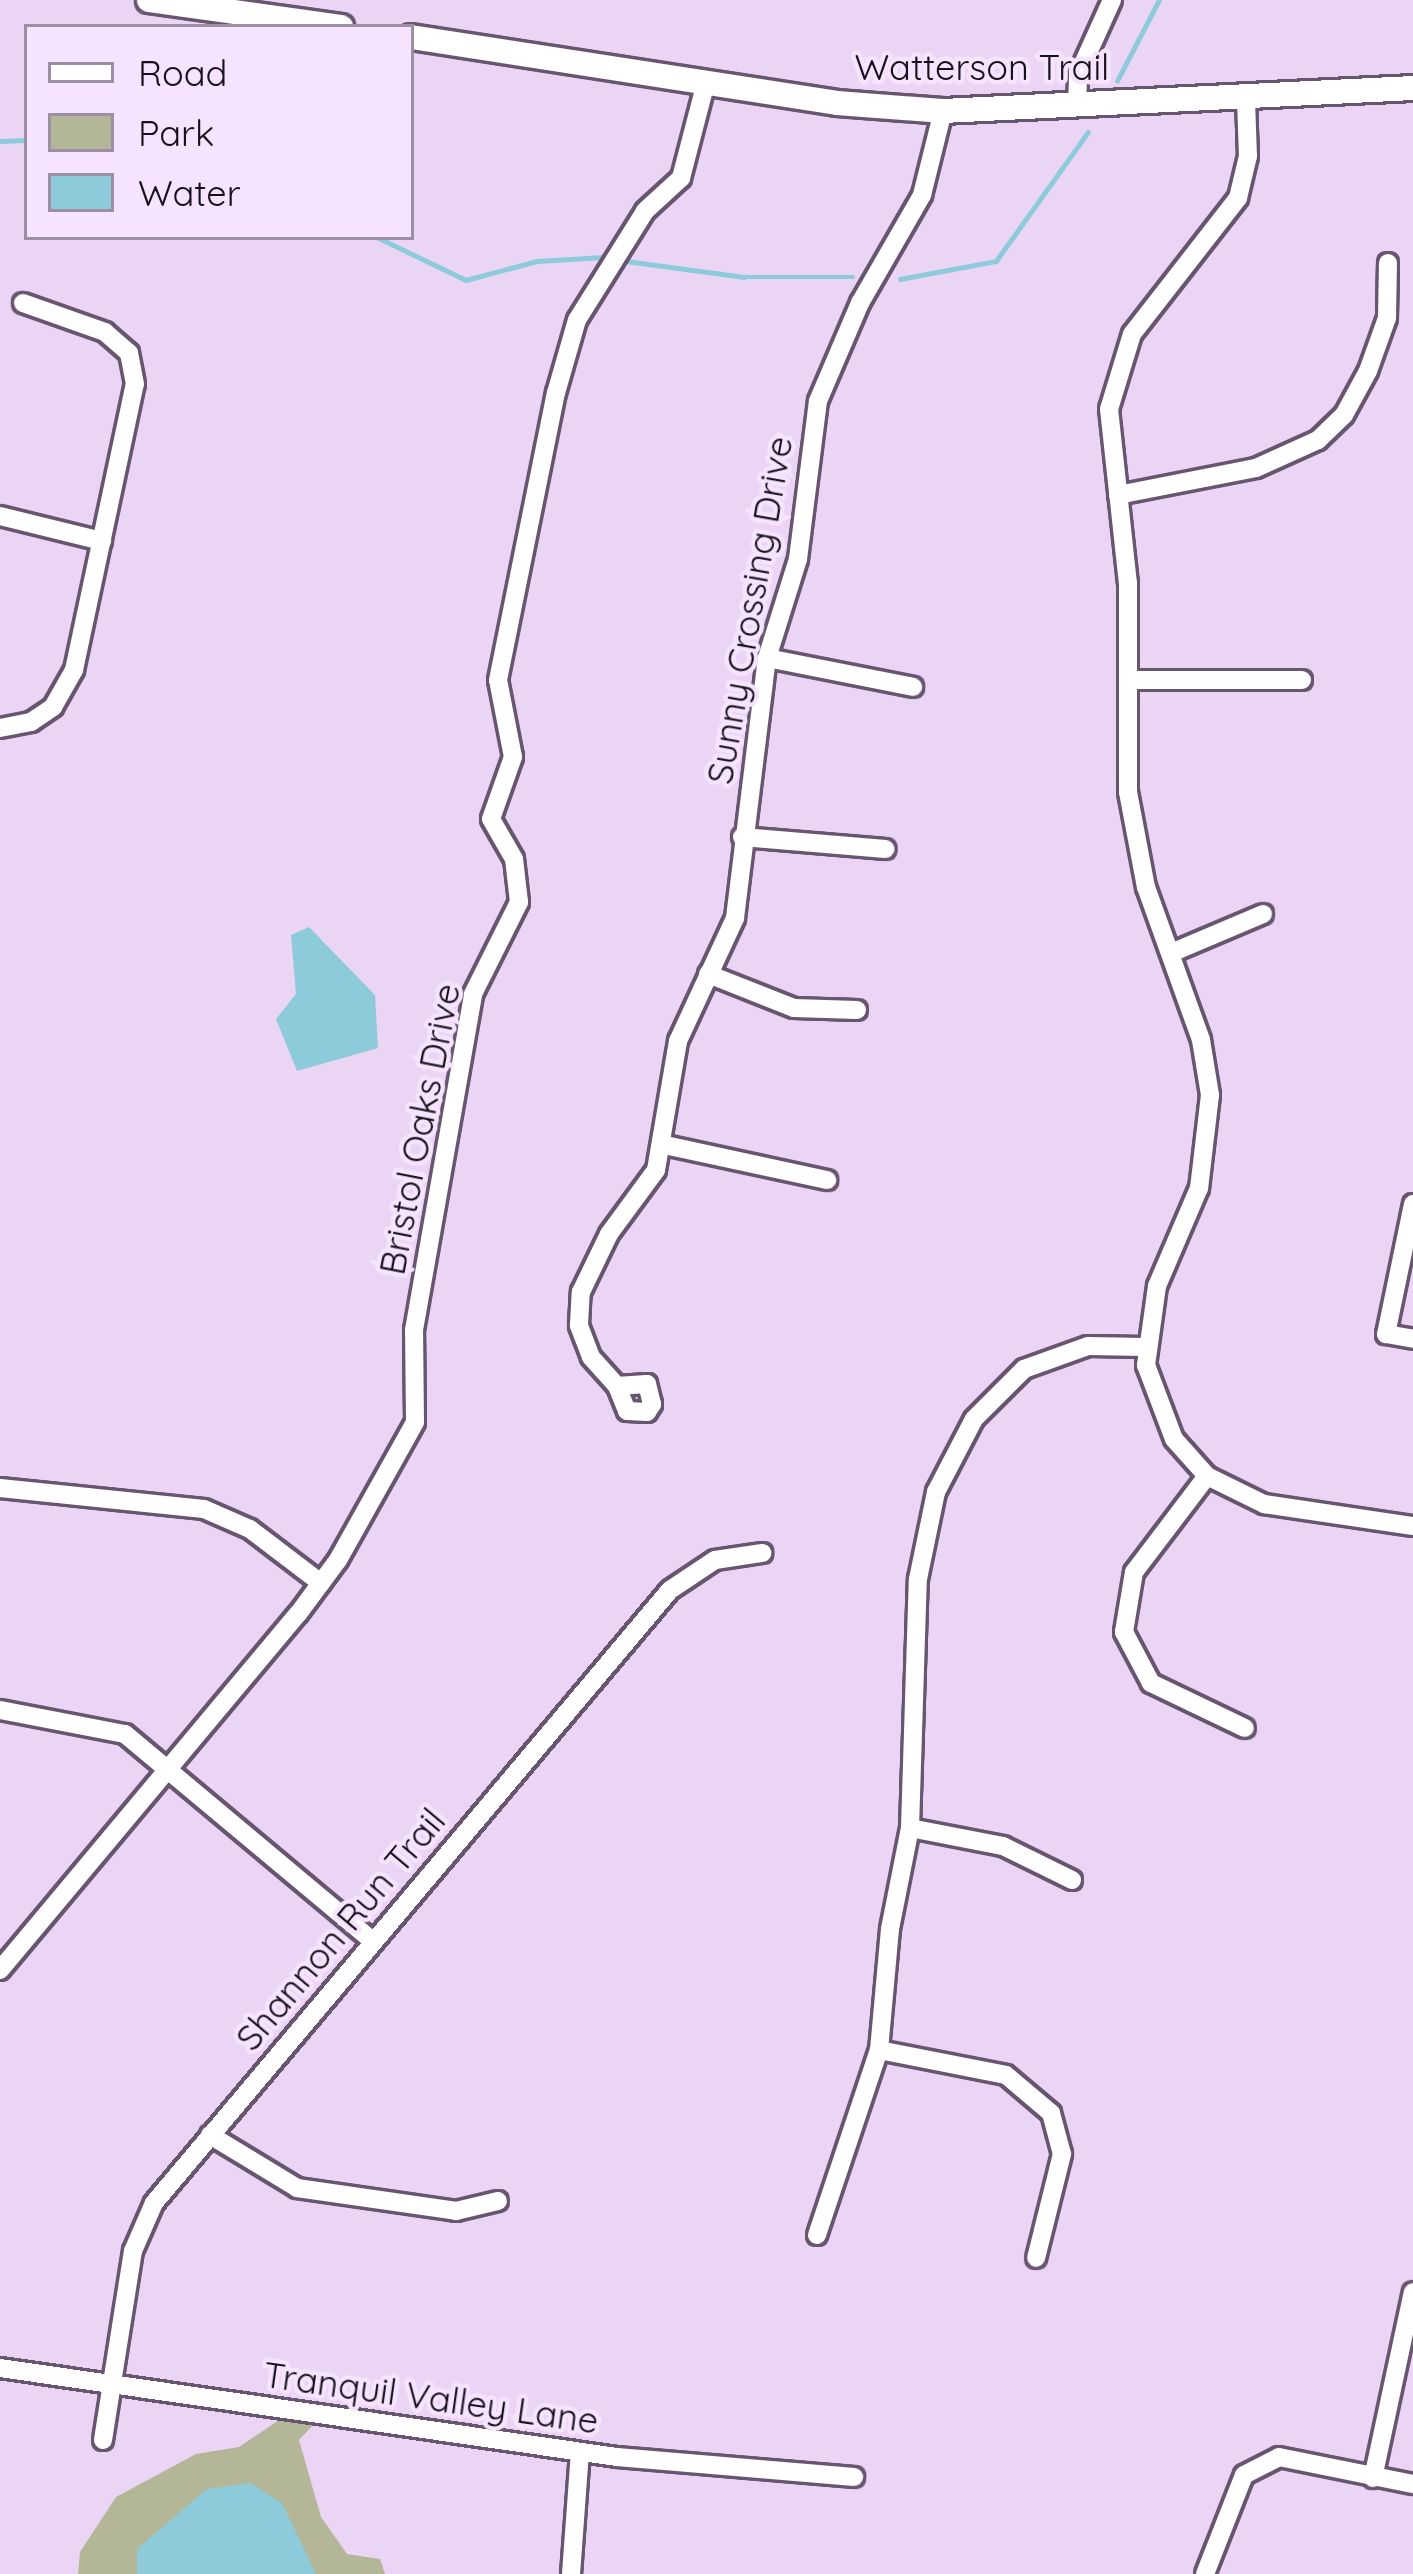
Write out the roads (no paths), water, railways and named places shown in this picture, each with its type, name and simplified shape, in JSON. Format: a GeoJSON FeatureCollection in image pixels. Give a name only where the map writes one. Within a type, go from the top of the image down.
{"type":"FeatureCollection","features":[{"type":"Feature","properties":{"kind":"main road"},"geometry":{"type":"LineString","coordinates":[[148,0],[320,24]]}},
{"type":"Feature","properties":{"kind":"main road","name":"Watterson Trail"},"geometry":{"type":"LineString","coordinates":[[414,37],[706,82],[943,111],[1246,100],[1413,88]]}},
{"type":"Feature","properties":{"kind":"street"},"geometry":{"type":"LineString","coordinates":[[1077,106],[1078,75],[1112,0]]}},
{"type":"Feature","properties":{"kind":"street","name":"Bristol Oaks Drive"},"geometry":{"type":"LineString","coordinates":[[0,1969],[321,1583],[415,1422],[414,1330],[469,1015],[519,902],[514,859],[491,819],[513,757],[498,680],[564,360],[577,320],[645,211],[681,178],[706,82]]}},
{"type":"Feature","properties":{"kind":"street"},"geometry":{"type":"LineString","coordinates":[[1246,100],[1248,156],[1238,198],[1220,230],[1155,298],[1122,356],[1109,409],[1130,680],[1128,792],[1146,887],[1201,1040],[1210,1114],[1199,1188],[1157,1286],[1145,1347],[1158,1410],[1207,1476],[1264,1504],[1413,1526]]}},
{"type":"Feature","properties":{"kind":"street","name":"Sunny Crossing Drive"},"geometry":{"type":"LineString","coordinates":[[617,1386],[583,1337],[581,1292],[665,1145],[678,1041],[735,918],[767,658],[798,559],[818,400],[860,303],[922,195],[943,111]]}},
{"type":"Feature","properties":{"kind":"street"},"geometry":{"type":"LineString","coordinates":[[1118,495],[1256,468],[1318,440],[1344,415],[1368,371],[1387,319],[1388,263]]}},
{"type":"Feature","properties":{"kind":"street"},"geometry":{"type":"LineString","coordinates":[[0,728],[32,722],[66,689],[102,541],[134,368],[105,332],[23,303]]}},
{"type":"Feature","properties":{"kind":"street"},"geometry":{"type":"LineString","coordinates":[[0,517],[102,541]]}},
{"type":"Feature","properties":{"kind":"street"},"geometry":{"type":"LineString","coordinates":[[767,658],[913,686]]}},
{"type":"Feature","properties":{"kind":"street"},"geometry":{"type":"LineString","coordinates":[[1130,680],[1302,680]]}},
{"type":"Feature","properties":{"kind":"street"},"geometry":{"type":"LineString","coordinates":[[742,837],[886,849]]}},
{"type":"Feature","properties":{"kind":"street"},"geometry":{"type":"LineString","coordinates":[[1171,953],[1263,914]]}},
{"type":"Feature","properties":{"kind":"street"},"geometry":{"type":"LineString","coordinates":[[708,974],[794,1007],[857,1010]]}},
{"type":"Feature","properties":{"kind":"street"},"geometry":{"type":"LineString","coordinates":[[665,1145],[827,1180]]}},
{"type":"Feature","properties":{"kind":"street"},"geometry":{"type":"LineString","coordinates":[[1413,1204],[1386,1334],[1413,1339]]}},
{"type":"Feature","properties":{"kind":"street"},"geometry":{"type":"LineString","coordinates":[[817,2235],[879,2050],[890,1929],[910,1828],[916,1596],[946,1469],[974,1419],[1024,1369],[1088,1346],[1145,1347]]}},
{"type":"Feature","properties":{"kind":"street"},"geometry":{"type":"LineString","coordinates":[[1207,1476],[1134,1572],[1124,1633],[1151,1683],[1245,1728]]}},
{"type":"Feature","properties":{"kind":"street"},"geometry":{"type":"LineString","coordinates":[[0,1488],[204,1509],[250,1529],[321,1583]]}},
{"type":"Feature","properties":{"kind":"street","name":"Shannon Run Trail"},"geometry":{"type":"LineString","coordinates":[[103,2440],[141,2226],[210,2134],[670,1590],[715,1559],[762,1552]]}},
{"type":"Feature","properties":{"kind":"street"},"geometry":{"type":"LineString","coordinates":[[0,1710],[103,1724],[170,1768],[373,1941]]}},
{"type":"Feature","properties":{"kind":"street"},"geometry":{"type":"LineString","coordinates":[[910,1828],[991,1843],[1072,1880]]}},
{"type":"Feature","properties":{"kind":"street"},"geometry":{"type":"LineString","coordinates":[[879,2050],[1006,2075],[1051,2113],[1062,2154],[1036,2258]]}},
{"type":"Feature","properties":{"kind":"street"},"geometry":{"type":"LineString","coordinates":[[210,2134],[297,2188],[457,2211],[498,2201]]}},
{"type":"Feature","properties":{"kind":"street"},"geometry":{"type":"LineString","coordinates":[[1373,2478],[1413,2292]]}},
{"type":"Feature","properties":{"kind":"street","name":"Tranquil Valley Lane"},"geometry":{"type":"LineString","coordinates":[[0,2368],[580,2452],[854,2477]]}},
{"type":"Feature","properties":{"kind":"street"},"geometry":{"type":"LineString","coordinates":[[571,2574],[580,2452]]}},
{"type":"Feature","properties":{"kind":"street"},"geometry":{"type":"LineString","coordinates":[[1205,2574],[1244,2474],[1293,2456],[1413,2484]]}},
{"type":"Feature","properties":{"kind":"water"},"geometry":{"type":"Polygon","coordinates":[[[309,927],[375,995],[378,1048],[297,1071],[276,1019],[296,994],[291,935],[309,927]]]}},
{"type":"Feature","properties":{"kind":"water"},"geometry":{"type":"Polygon","coordinates":[[[250,2483],[282,2503],[316,2574],[137,2574],[137,2549],[207,2489],[250,2483]]]}},
{"type":"Feature","properties":{"kind":"waterway"},"geometry":{"type":"LineString","coordinates":[[1117,81],[1159,0]]}},
{"type":"Feature","properties":{"kind":"waterway"},"geometry":{"type":"LineString","coordinates":[[900,279],[996,261],[1088,132]]}},
{"type":"Feature","properties":{"kind":"waterway"},"geometry":{"type":"LineString","coordinates":[[0,141],[24,140]]}},
{"type":"Feature","properties":{"kind":"waterway"},"geometry":{"type":"LineString","coordinates":[[383,240],[466,280],[537,261],[603,257]]}},
{"type":"Feature","properties":{"kind":"waterway"},"geometry":{"type":"LineString","coordinates":[[626,261],[744,277],[853,277]]}}]}
